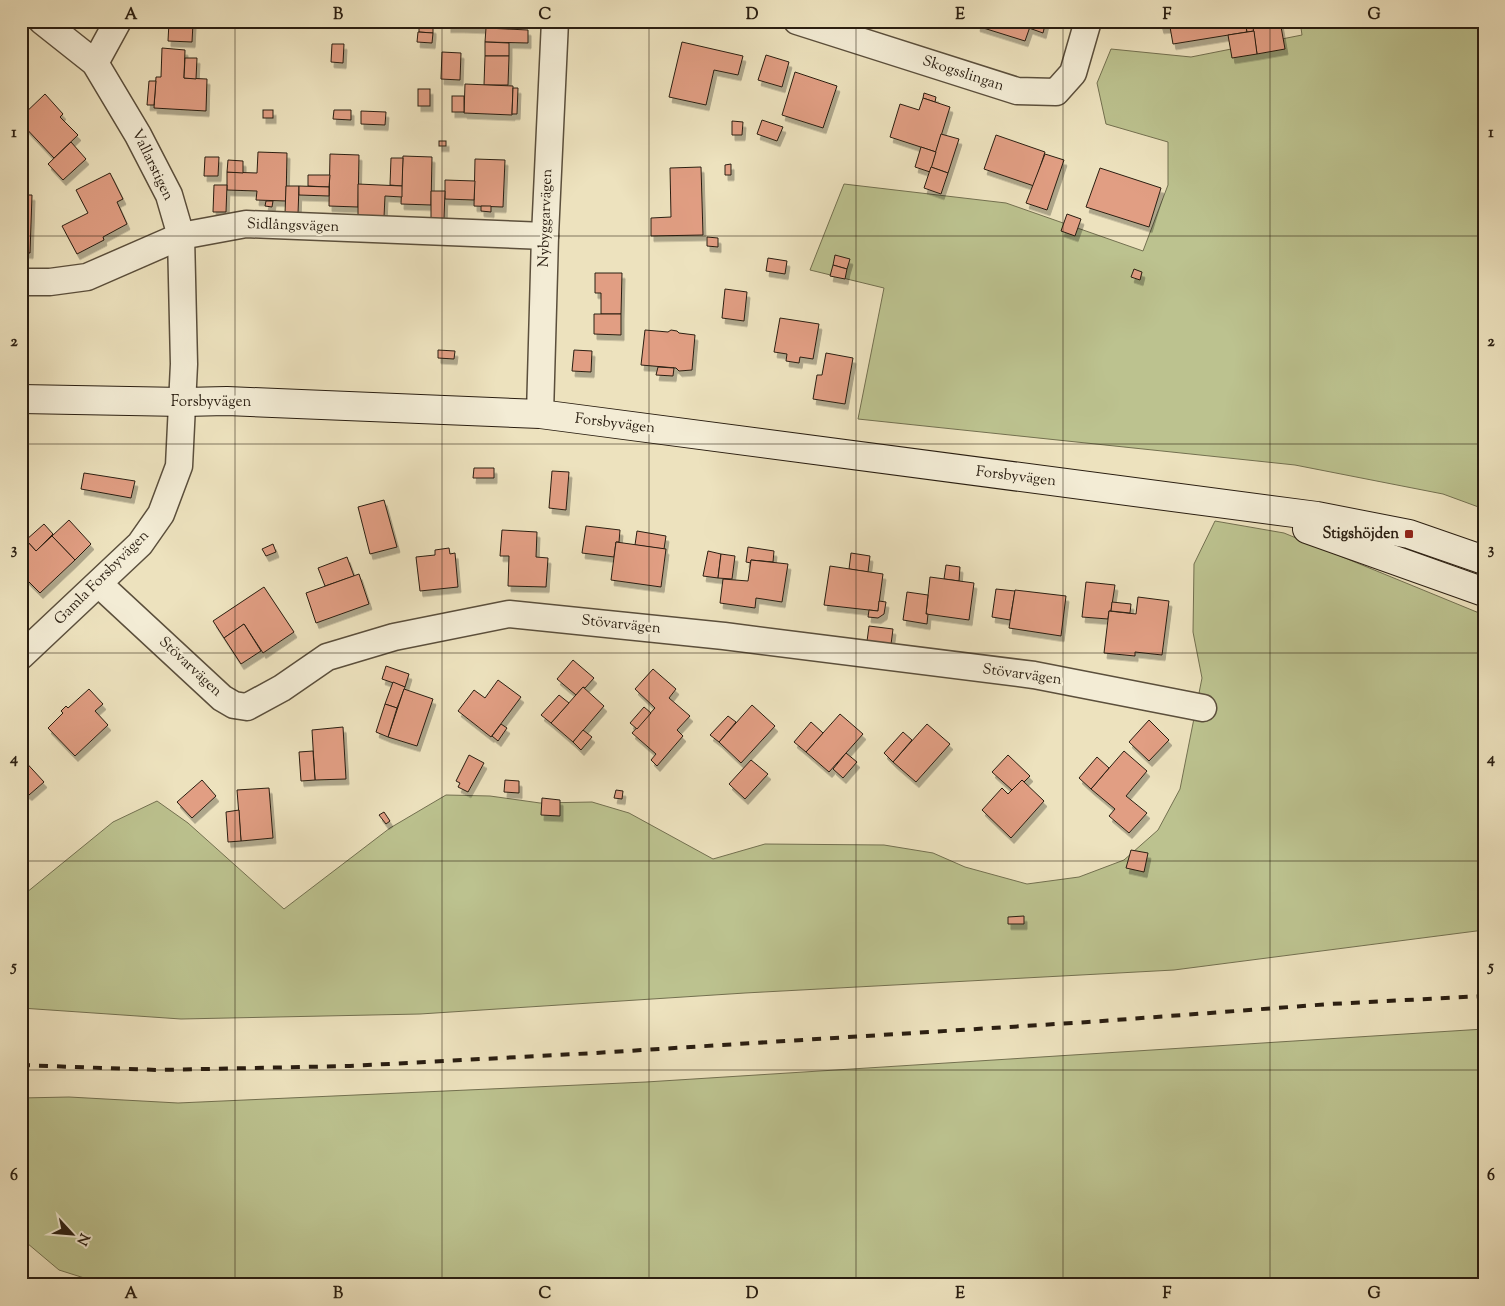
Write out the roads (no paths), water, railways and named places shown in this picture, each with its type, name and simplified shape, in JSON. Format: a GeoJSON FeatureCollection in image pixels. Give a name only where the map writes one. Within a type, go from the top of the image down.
{"type":"FeatureCollection","features":[{"type":"Feature","properties":{"kind":"street","name":"Vallarstigen"},"geometry":{"type":"LineString","coordinates":[[42,21],[96,63],[138,135],[169,195],[181,236],[183,402]]}},
{"type":"Feature","properties":{"kind":"street"},"geometry":{"type":"LineString","coordinates":[[96,63],[118,21]]}},
{"type":"Feature","properties":{"kind":"street","name":"Nybyggarvägen"},"geometry":{"type":"LineString","coordinates":[[540,414],[545,236],[555,21]]}},
{"type":"Feature","properties":{"kind":"street","name":"Skogsslingan"},"geometry":{"type":"LineString","coordinates":[[797,21],[1017,92],[1056,92],[1073,73],[1088,21]]}},
{"type":"Feature","properties":{"kind":"street","name":"Sidlångsvägen"},"geometry":{"type":"LineString","coordinates":[[21,282],[50,282],[87,277],[181,236],[246,224],[545,236]]}},
{"type":"Feature","properties":{"kind":"street","name":"Forsbyvägen"},"geometry":{"type":"LineString","coordinates":[[21,399],[227,402],[540,414],[1317,516],[1409,534],[1484,560]]}},
{"type":"Feature","properties":{"kind":"street","name":"Gamla Forsbyvägen"},"geometry":{"type":"LineString","coordinates":[[21,656],[140,544],[161,514],[179,466],[183,402]]}},
{"type":"Feature","properties":{"kind":"street","name":"Forsbyvägen"},"geometry":{"type":"LineString","coordinates":[[1204,502],[1312,530],[1484,592]]}},
{"type":"Feature","properties":{"kind":"street","name":"Stövarvägen"},"geometry":{"type":"LineString","coordinates":[[99,584],[222,698],[234,706],[248,707],[282,688],[327,657],[394,637],[509,614],[734,637],[1034,675],[1203,708]]}},
{"type":"Feature","properties":{"kind":"railway"},"geometry":{"type":"LineString","coordinates":[[21,1065],[158,1070],[350,1066],[595,1053],[1088,1022],[1330,1004],[1484,996]]}},
{"type":"Feature","properties":{"kind":"place","name":"Stigshöjden"},"geometry":{"type":"Point","coordinates":[1409,534]}}]}
